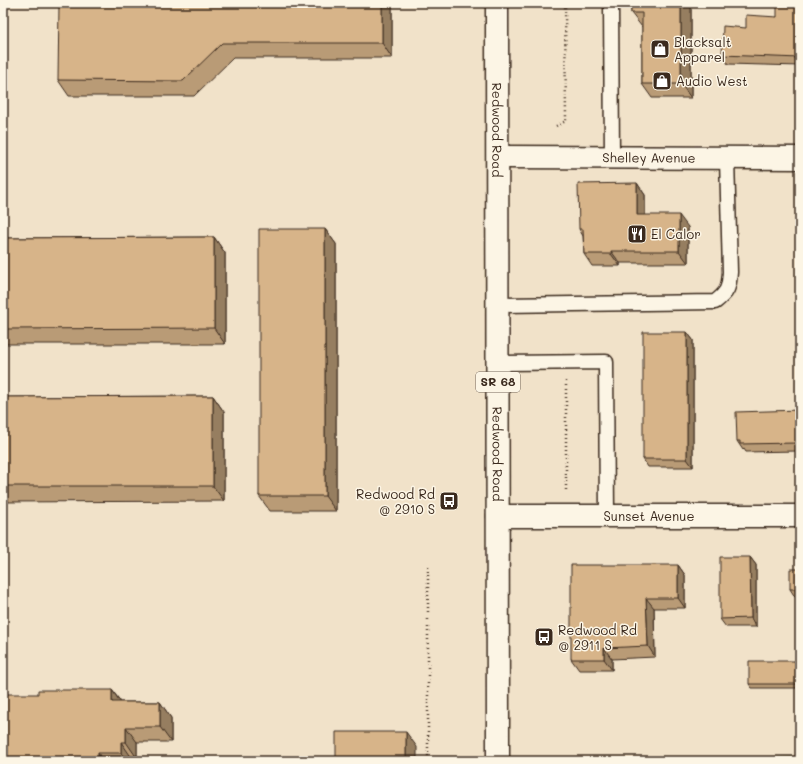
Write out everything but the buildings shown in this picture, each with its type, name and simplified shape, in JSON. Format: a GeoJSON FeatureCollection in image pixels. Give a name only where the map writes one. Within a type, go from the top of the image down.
{"type":"FeatureCollection","features":[{"type":"Feature","properties":{"kind":"main road","name":"Redwood Road"},"geometry":{"type":"LineString","coordinates":[[497,3],[498,761]]}},
{"type":"Feature","properties":{"kind":"main road","name":"Shelley Avenue"},"geometry":{"type":"LineString","coordinates":[[498,157],[800,158]]}},
{"type":"Feature","properties":{"kind":"main road","name":"Sunset Avenue"},"geometry":{"type":"LineString","coordinates":[[498,516],[800,516]]}},
{"type":"Feature","properties":{"kind":"lane"},"geometry":{"type":"LineString","coordinates":[[611,3],[612,158]]}},
{"type":"Feature","properties":{"kind":"lane"},"geometry":{"type":"LineString","coordinates":[[498,305],[715,302],[724,295],[729,286],[730,272],[727,158]]}},
{"type":"Feature","properties":{"kind":"lane"},"geometry":{"type":"LineString","coordinates":[[498,363],[606,362],[607,516]]}},
{"type":"Feature","properties":{"kind":"path"},"geometry":{"type":"LineString","coordinates":[[556,126],[566,121],[565,3]]}},
{"type":"Feature","properties":{"kind":"path"},"geometry":{"type":"LineString","coordinates":[[566,362],[566,493]]}},
{"type":"Feature","properties":{"kind":"path"},"geometry":{"type":"LineString","coordinates":[[428,567],[428,761]]}},
{"type":"Feature","properties":{"kind":"green space"},"geometry":{"type":"Polygon","coordinates":[[[800,757],[800,761],[615,761],[800,757]]]}},
{"type":"Feature","properties":{"kind":"place","name":"Blacksalt Apparel"},"geometry":{"type":"Point","coordinates":[660,49]}},
{"type":"Feature","properties":{"kind":"place","name":"Audio West"},"geometry":{"type":"Point","coordinates":[662,81]}},
{"type":"Feature","properties":{"kind":"place","name":"El Calor"},"geometry":{"type":"Point","coordinates":[637,234]}},
{"type":"Feature","properties":{"kind":"place","name":"Redwood Rd @ 2910 S"},"geometry":{"type":"Point","coordinates":[449,501]}},
{"type":"Feature","properties":{"kind":"place","name":"Redwood Rd @ 2911 S"},"geometry":{"type":"Point","coordinates":[544,637]}}]}
